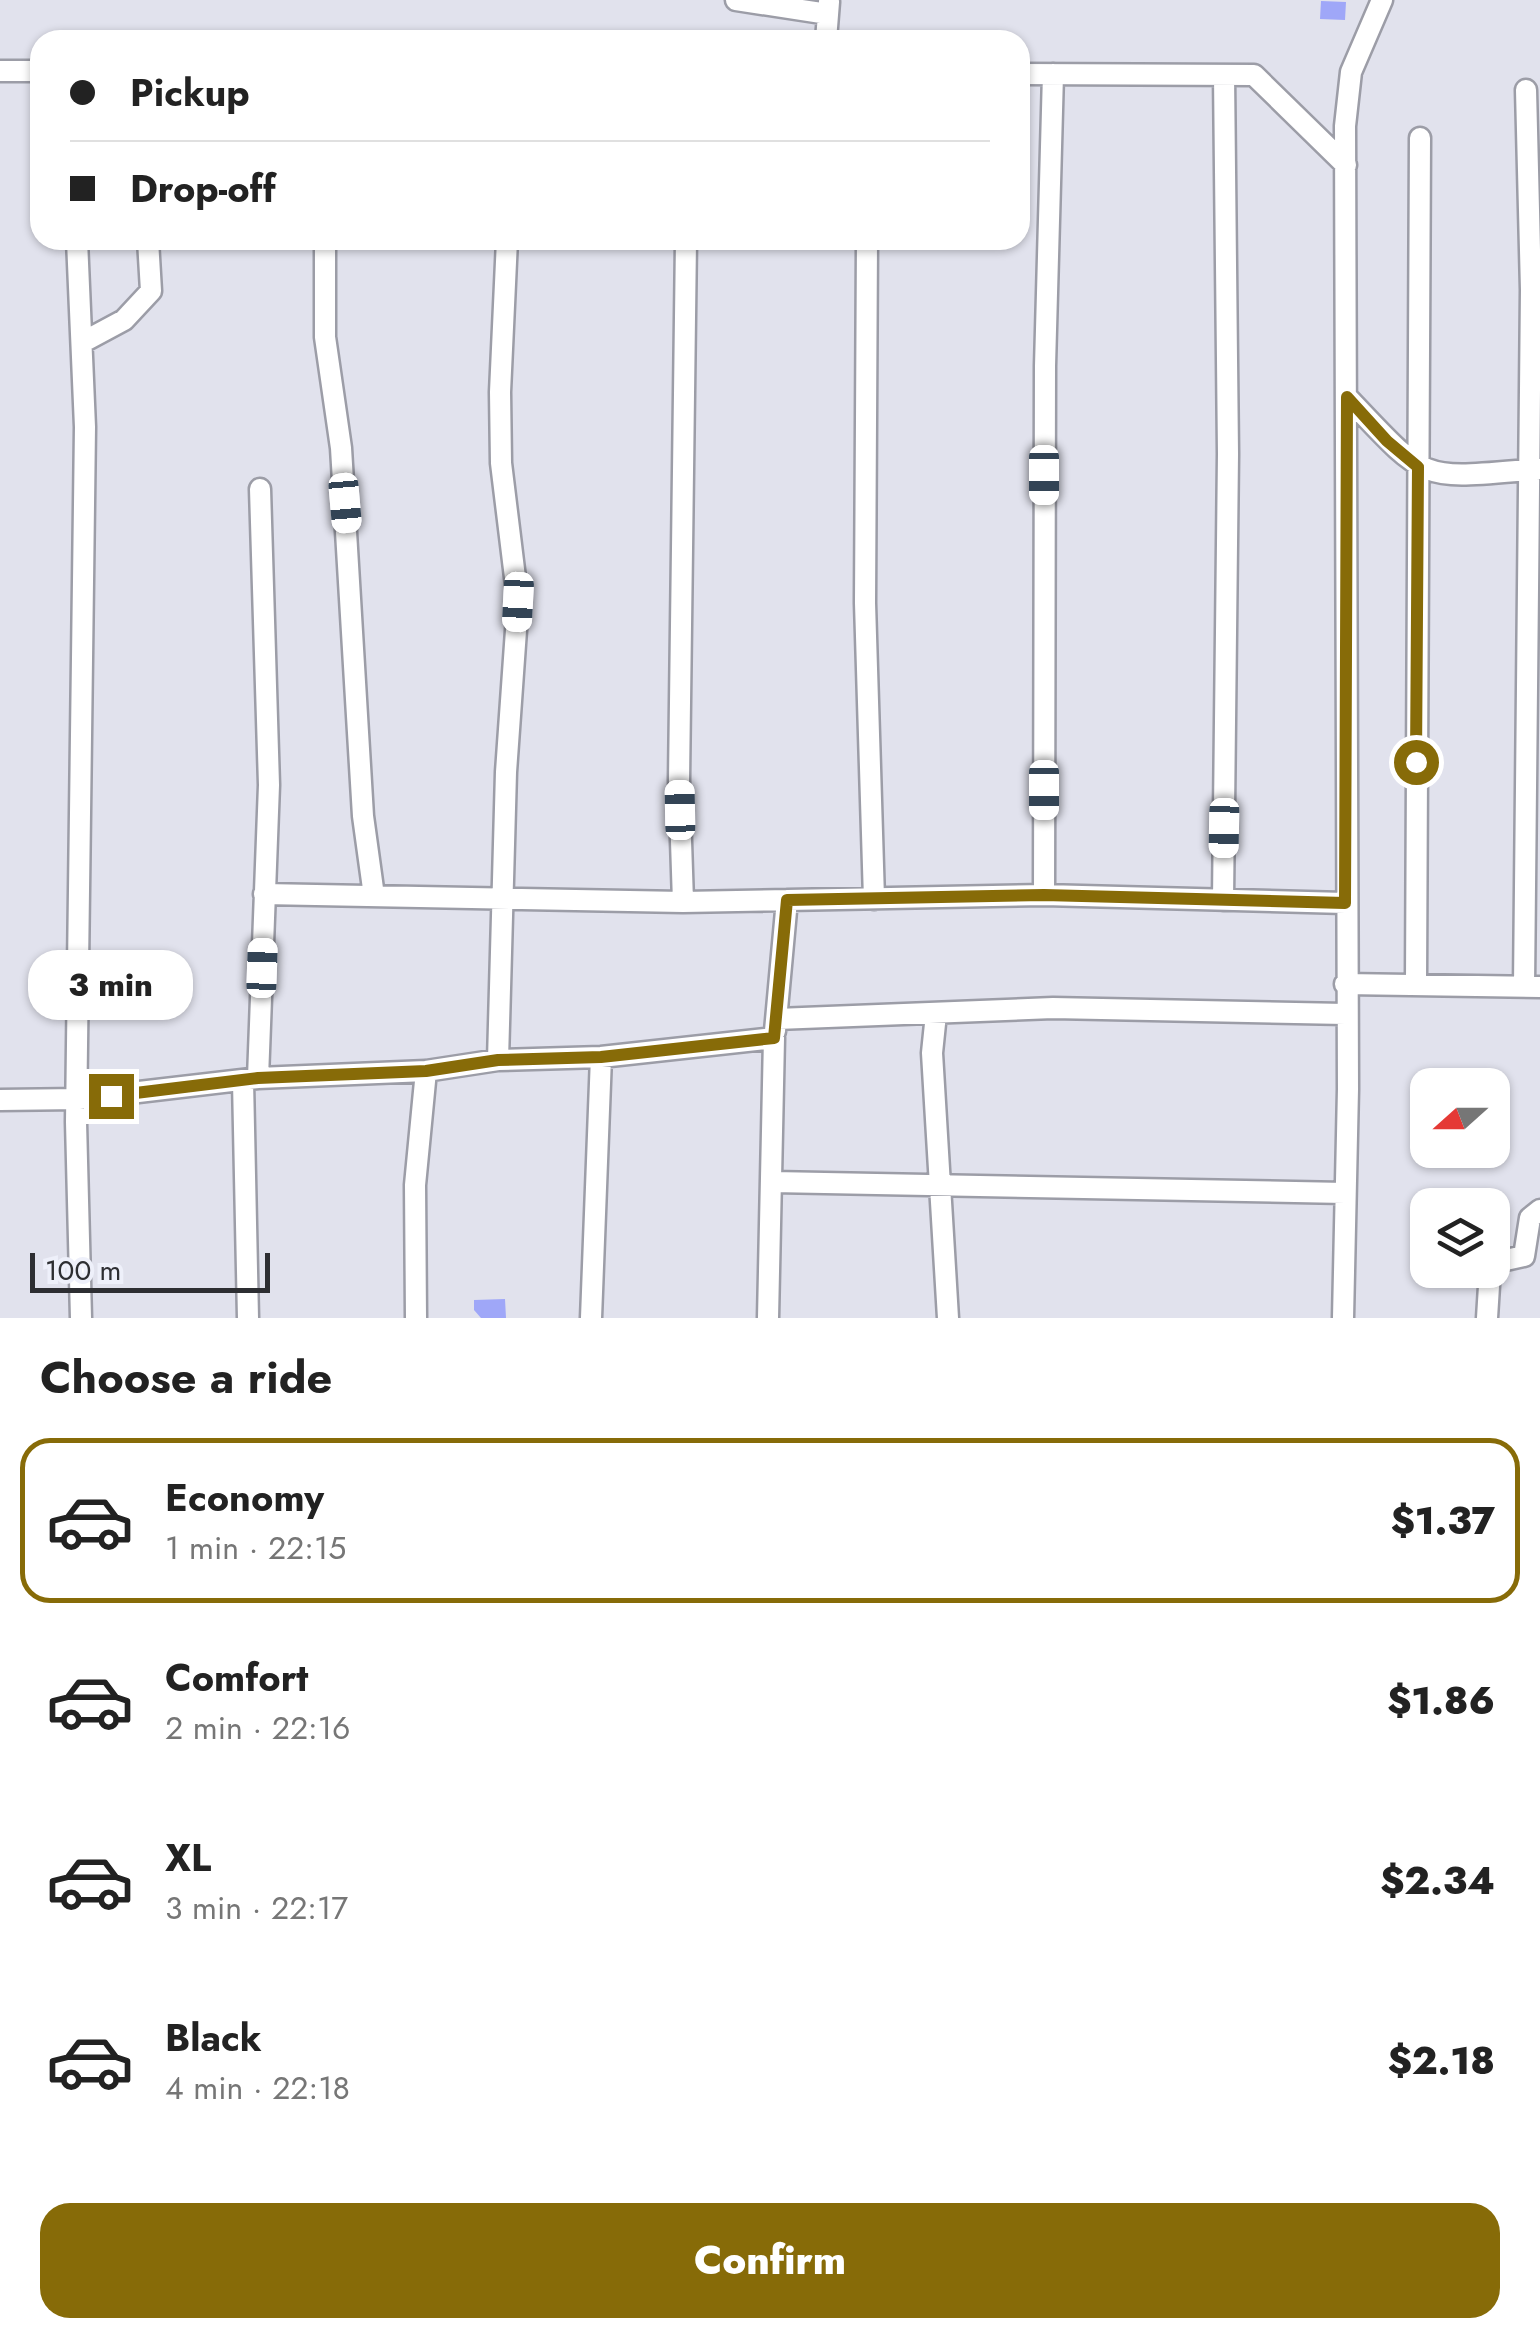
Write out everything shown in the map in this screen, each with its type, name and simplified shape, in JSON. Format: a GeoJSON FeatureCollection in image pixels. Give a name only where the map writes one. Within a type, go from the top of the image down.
{"type":"FeatureCollection","features":[{"type":"Feature","properties":{"kind":"street"},"geometry":{"type":"LineString","coordinates":[[736,0],[828,7]]}},
{"type":"Feature","properties":{"kind":"street"},"geometry":{"type":"LineString","coordinates":[[1344,1318],[1346,165],[1352,72],[1382,0]]}},
{"type":"Feature","properties":{"kind":"street"},"geometry":{"type":"LineString","coordinates":[[0,71],[30,71]]}},
{"type":"Feature","properties":{"kind":"street"},"geometry":{"type":"LineString","coordinates":[[1030,74],[1254,75],[1346,165]]}},
{"type":"Feature","properties":{"kind":"street"},"geometry":{"type":"LineString","coordinates":[[1044,895],[1044,384],[1053,74]]}},
{"type":"Feature","properties":{"kind":"street"},"geometry":{"type":"LineString","coordinates":[[1223,900],[1228,494],[1224,75]]}},
{"type":"Feature","properties":{"kind":"street"},"geometry":{"type":"LineString","coordinates":[[1345,984],[1532,986],[1534,470],[1526,90]]}},
{"type":"Feature","properties":{"kind":"street"},"geometry":{"type":"LineString","coordinates":[[1416,982],[1420,138]]}},
{"type":"Feature","properties":{"kind":"street"},"geometry":{"type":"LineString","coordinates":[[78,250],[84,342],[78,1098],[81,1318]]}},
{"type":"Feature","properties":{"kind":"street"},"geometry":{"type":"LineString","coordinates":[[84,342],[124,320],[151,291],[149,250]]}},
{"type":"Feature","properties":{"kind":"street"},"geometry":{"type":"LineString","coordinates":[[325,250],[325,337],[344,485],[363,816],[374,896]]}},
{"type":"Feature","properties":{"kind":"street"},"geometry":{"type":"LineString","coordinates":[[498,1060],[506,772],[518,602],[502,464],[500,392],[507,250]]}},
{"type":"Feature","properties":{"kind":"street"},"geometry":{"type":"LineString","coordinates":[[683,902],[680,760],[686,250]]}},
{"type":"Feature","properties":{"kind":"street"},"geometry":{"type":"LineString","coordinates":[[867,250],[865,603],[874,899]]}},
{"type":"Feature","properties":{"kind":"street"},"geometry":{"type":"LineString","coordinates":[[1347,397],[1387,441],[1428,473],[1463,478],[1534,470]]}},
{"type":"Feature","properties":{"kind":"street"},"geometry":{"type":"LineString","coordinates":[[248,1318],[250,1080],[269,785],[260,489]]}},
{"type":"Feature","properties":{"kind":"street"},"geometry":{"type":"LineString","coordinates":[[264,894],[683,902],[1044,895],[1345,903]]}},
{"type":"Feature","properties":{"kind":"street"},"geometry":{"type":"LineString","coordinates":[[768,1318],[776,1028],[787,900]]}},
{"type":"Feature","properties":{"kind":"street"},"geometry":{"type":"LineString","coordinates":[[0,1100],[78,1098],[250,1080],[426,1071],[498,1060],[601,1057],[776,1028],[936,1014],[1053,1008],[1345,1014]]}},
{"type":"Feature","properties":{"kind":"street"},"geometry":{"type":"LineString","coordinates":[[936,1014],[932,1053],[948,1318]]}},
{"type":"Feature","properties":{"kind":"street"},"geometry":{"type":"LineString","coordinates":[[592,1318],[601,1057]]}},
{"type":"Feature","properties":{"kind":"street"},"geometry":{"type":"LineString","coordinates":[[416,1318],[415,1185],[426,1071]]}},
{"type":"Feature","properties":{"kind":"street"},"geometry":{"type":"LineString","coordinates":[[773,1182],[1345,1193]]}},
{"type":"Feature","properties":{"kind":"street"},"geometry":{"type":"LineString","coordinates":[[1510,1259],[1524,1256],[1530,1218],[1540,1210]]}},
{"type":"Feature","properties":{"kind":"street"},"geometry":{"type":"LineString","coordinates":[[1487,1318],[1489,1288]]}},
{"type":"Feature","properties":{"kind":"building"},"geometry":{"type":"Polygon","coordinates":[[[1321,1],[1346,2],[1345,20],[1320,19],[1321,1]]]}},
{"type":"Feature","properties":{"kind":"building"},"geometry":{"type":"Polygon","coordinates":[[[505,1299],[506,1318],[481,1318],[474,1310],[474,1300],[505,1299]]]}},
{"type":"Feature","properties":{"kind":"route"},"geometry":{"type":"LineString","coordinates":[[111,1096],[258,1078],[426,1071],[498,1060],[601,1057],[774,1038],[787,900],[1044,895],[1345,903],[1347,397],[1387,441],[1418,467],[1416,762]]}}]}
